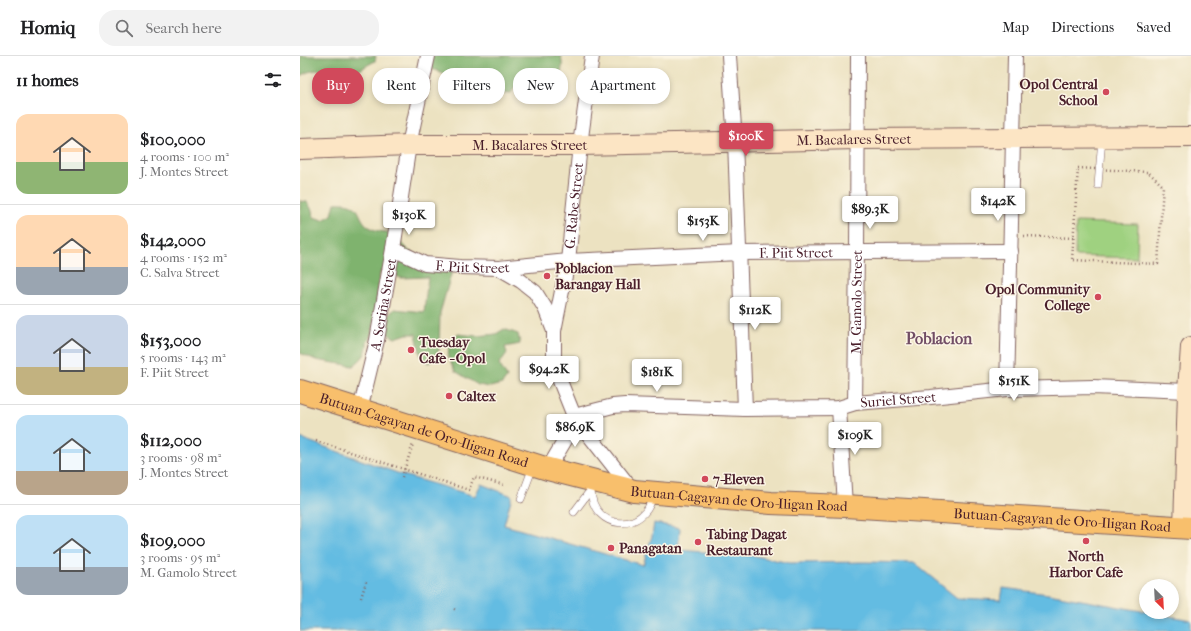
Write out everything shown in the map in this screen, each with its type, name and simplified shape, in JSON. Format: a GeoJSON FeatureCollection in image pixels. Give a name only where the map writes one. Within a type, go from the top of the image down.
{"type":"FeatureCollection","features":[{"type":"Feature","properties":{"kind":"highway","name":"Butuan-Cagayan de Oro-Iligan Road"},"geometry":{"type":"LineString","coordinates":[[300,391],[541,467],[593,486],[771,503],[845,506],[1187,528]]}},
{"type":"Feature","properties":{"kind":"street","name":"A. Seriña Street"},"geometry":{"type":"LineString","coordinates":[[360,410],[377,340],[394,249],[409,145],[428,56]]}},
{"type":"Feature","properties":{"kind":"street","name":"G. Rabe Street"},"geometry":{"type":"LineString","coordinates":[[592,56],[580,145],[568,261],[554,331],[554,366],[574,416],[644,492]]}},
{"type":"Feature","properties":{"kind":"street"},"geometry":{"type":"LineString","coordinates":[[729,56],[735,141],[745,409]]}},
{"type":"Feature","properties":{"kind":"street","name":"M. Gamolo Street"},"geometry":{"type":"LineString","coordinates":[[855,403],[858,56]]}},
{"type":"Feature","properties":{"kind":"street"},"geometry":{"type":"LineString","coordinates":[[1007,389],[1014,56]]}},
{"type":"Feature","properties":{"kind":"street","name":"M. Bacalares Street"},"geometry":{"type":"LineString","coordinates":[[300,149],[409,145],[580,145],[1013,137],[1191,137]]}},
{"type":"Feature","properties":{"kind":"street","name":"F. Piit Street"},"geometry":{"type":"LineString","coordinates":[[394,249],[425,264],[498,268],[568,261],[740,253],[1010,251]]}},
{"type":"Feature","properties":{"kind":"street","name":"G. Rabe Street"},"geometry":{"type":"LineString","coordinates":[[498,268],[521,281],[535,292],[545,308],[554,331]]}},
{"type":"Feature","properties":{"kind":"street"},"geometry":{"type":"LineString","coordinates":[[1187,528],[1188,392],[1191,347]]}},
{"type":"Feature","properties":{"kind":"street","name":"Suriel Street"},"geometry":{"type":"LineString","coordinates":[[574,416],[613,406],[745,409],[839,408],[855,403],[1007,389],[1093,387],[1188,392]]}},
{"type":"Feature","properties":{"kind":"street"},"geometry":{"type":"LineString","coordinates":[[839,408],[845,506]]}},
{"type":"Feature","properties":{"kind":"street"},"geometry":{"type":"LineString","coordinates":[[541,467],[571,430],[574,416]]}},
{"type":"Feature","properties":{"kind":"lane"},"geometry":{"type":"LineString","coordinates":[[1098,185],[1102,137]]}},
{"type":"Feature","properties":{"kind":"lane"},"geometry":{"type":"LineString","coordinates":[[521,499],[541,467]]}},
{"type":"Feature","properties":{"kind":"lane"},"geometry":{"type":"LineString","coordinates":[[593,486],[593,503],[600,514],[612,521],[620,523],[628,523],[636,520],[648,509],[652,501],[644,492]]}},
{"type":"Feature","properties":{"kind":"lane"},"geometry":{"type":"LineString","coordinates":[[574,512],[593,486]]}},
{"type":"Feature","properties":{"kind":"path"},"geometry":{"type":"LineString","coordinates":[[1078,168],[1148,172],[1163,186],[1158,264],[1072,260],[1074,238],[1078,168]]}},
{"type":"Feature","properties":{"kind":"path"},"geometry":{"type":"LineString","coordinates":[[1011,236],[1074,238]]}},
{"type":"Feature","properties":{"kind":"path"},"geometry":{"type":"LineString","coordinates":[[402,477],[419,428]]}},
{"type":"Feature","properties":{"kind":"path"},"geometry":{"type":"LineString","coordinates":[[316,441],[469,490],[474,477],[504,485]]}},
{"type":"Feature","properties":{"kind":"path"},"geometry":{"type":"LineString","coordinates":[[362,598],[366,582]]}},
{"type":"Feature","properties":{"kind":"green space"},"geometry":{"type":"Polygon","coordinates":[[[300,56],[376,56],[375,61],[363,68],[312,68],[312,71],[300,77],[300,56]]]}},
{"type":"Feature","properties":{"kind":"green space"},"geometry":{"type":"Polygon","coordinates":[[[431,56],[561,56],[562,61],[562,68],[513,68],[513,90],[511,93],[505,94],[505,68],[438,68],[438,72],[430,68],[431,56]]]}},
{"type":"Feature","properties":{"kind":"green space"},"geometry":{"type":"Polygon","coordinates":[[[300,201],[307,202],[312,210],[313,217],[323,220],[332,215],[335,203],[345,203],[351,205],[356,208],[366,224],[371,228],[396,233],[409,251],[452,271],[440,313],[439,350],[432,361],[428,363],[421,357],[416,334],[407,334],[395,338],[386,333],[389,315],[394,309],[424,312],[428,277],[400,278],[392,273],[381,270],[375,318],[364,356],[353,366],[316,360],[300,353],[300,201]]]}},
{"type":"Feature","properties":{"kind":"green space"},"geometry":{"type":"Polygon","coordinates":[[[1076,222],[1138,224],[1137,258],[1075,256],[1076,222]]]}},
{"type":"Feature","properties":{"kind":"green space"},"geometry":{"type":"Polygon","coordinates":[[[504,329],[518,334],[520,344],[505,347],[507,353],[499,364],[507,377],[502,384],[490,387],[478,385],[455,371],[448,357],[449,343],[457,334],[478,336],[496,334],[504,329]]]}},
{"type":"Feature","properties":{"kind":"water"},"geometry":{"type":"Polygon","coordinates":[[[300,438],[403,475],[475,496],[481,484],[512,496],[504,525],[643,565],[652,536],[654,523],[680,528],[678,550],[755,556],[790,563],[914,563],[957,598],[1001,600],[1003,588],[1048,594],[1139,611],[1139,619],[1179,618],[1191,620],[1191,631],[300,631],[300,438]]]}},
{"type":"Feature","properties":{"kind":"place","name":"Opol Central School"},"geometry":{"type":"Point","coordinates":[1106,92]}},
{"type":"Feature","properties":{"kind":"place","name":"Poblacion Barangay Hall"},"geometry":{"type":"Point","coordinates":[547,276]}},
{"type":"Feature","properties":{"kind":"place","name":"Opol Community College"},"geometry":{"type":"Point","coordinates":[1098,297]}},
{"type":"Feature","properties":{"kind":"place","name":"Tuesday Cafe - Opol"},"geometry":{"type":"Point","coordinates":[411,350]}},
{"type":"Feature","properties":{"kind":"place","name":"Caltex"},"geometry":{"type":"Point","coordinates":[449,396]}},
{"type":"Feature","properties":{"kind":"place","name":"7-Eleven"},"geometry":{"type":"Point","coordinates":[705,479]}},
{"type":"Feature","properties":{"kind":"place","name":"North Harbor Cafe"},"geometry":{"type":"Point","coordinates":[1086,541]}},
{"type":"Feature","properties":{"kind":"place","name":"Tabing Dagat Restaurant"},"geometry":{"type":"Point","coordinates":[698,542]}},
{"type":"Feature","properties":{"kind":"place","name":"Panagatan"},"geometry":{"type":"Point","coordinates":[611,548]}},
{"type":"Feature","properties":{"kind":"district","name":"Poblacion"},"geometry":{"type":"Point","coordinates":[939,338]}}]}
